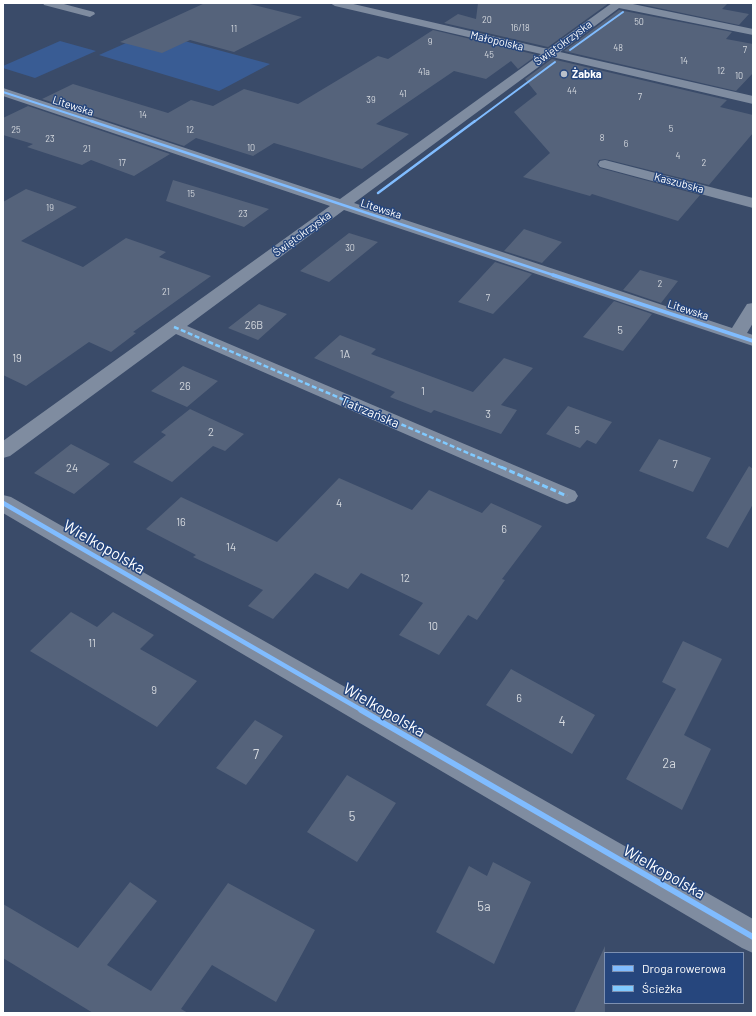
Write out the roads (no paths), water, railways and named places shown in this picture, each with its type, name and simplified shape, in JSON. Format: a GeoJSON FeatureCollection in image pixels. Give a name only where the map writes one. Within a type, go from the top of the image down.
{"type":"FeatureCollection","features":[{"type":"Feature","properties":{"kind":"street"},"geometry":{"type":"LineString","coordinates":[[48,3],[90,14]]}},
{"type":"Feature","properties":{"kind":"street","name":"Małopolska"},"geometry":{"type":"LineString","coordinates":[[335,3],[753,100]]}},
{"type":"Feature","properties":{"kind":"street"},"geometry":{"type":"LineString","coordinates":[[618,4],[753,32]]}},
{"type":"Feature","properties":{"kind":"street","name":"Świętokrzyska"},"geometry":{"type":"LineString","coordinates":[[3,450],[618,4]]}},
{"type":"Feature","properties":{"kind":"street","name":"Litewska"},"geometry":{"type":"LineString","coordinates":[[3,92],[753,341]]}},
{"type":"Feature","properties":{"kind":"street","name":"Kaszubska"},"geometry":{"type":"LineString","coordinates":[[605,164],[753,203]]}},
{"type":"Feature","properties":{"kind":"street"},"geometry":{"type":"LineString","coordinates":[[736,336],[753,308]]}},
{"type":"Feature","properties":{"kind":"street","name":"Tatrzańska"},"geometry":{"type":"LineString","coordinates":[[174,327],[567,496]]}},
{"type":"Feature","properties":{"kind":"street","name":"Wielkopolska"},"geometry":{"type":"LineString","coordinates":[[3,503],[753,937]]}},
{"type":"Feature","properties":{"kind":"place","name":"Żabka"},"geometry":{"type":"Point","coordinates":[564,74]}}]}
